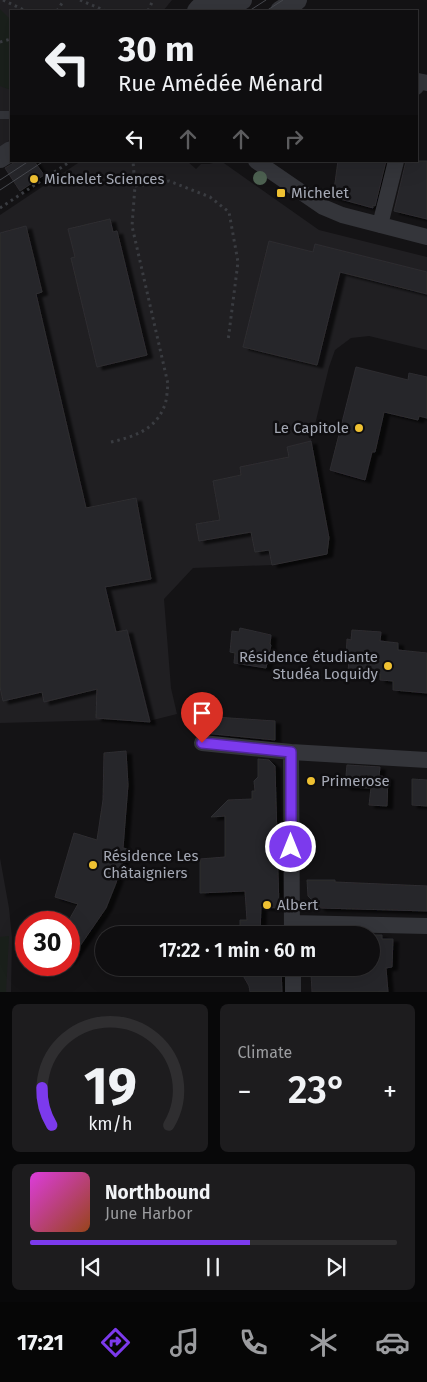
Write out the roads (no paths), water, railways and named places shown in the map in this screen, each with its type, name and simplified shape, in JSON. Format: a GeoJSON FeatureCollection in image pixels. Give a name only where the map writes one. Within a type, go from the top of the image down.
{"type":"FeatureCollection","features":[{"type":"Feature","properties":{"kind":"street"},"geometry":{"type":"LineString","coordinates":[[212,7],[242,0]]}},
{"type":"Feature","properties":{"kind":"street"},"geometry":{"type":"LineString","coordinates":[[282,10],[297,0]]}},
{"type":"Feature","properties":{"kind":"street"},"geometry":{"type":"LineString","coordinates":[[257,162],[323,207],[342,215],[427,237]]}},
{"type":"Feature","properties":{"kind":"street"},"geometry":{"type":"LineString","coordinates":[[380,225],[396,162]]}},
{"type":"Feature","properties":{"kind":"street"},"geometry":{"type":"LineString","coordinates":[[202,743],[291,752],[427,760]]}},
{"type":"Feature","properties":{"kind":"street"},"geometry":{"type":"LineString","coordinates":[[291,752],[292,926]]}},
{"type":"Feature","properties":{"kind":"street"},"geometry":{"type":"LineString","coordinates":[[380,927],[427,926]]}},
{"type":"Feature","properties":{"kind":"street"},"geometry":{"type":"LineString","coordinates":[[293,976],[293,992]]}},
{"type":"Feature","properties":{"kind":"tram line"},"geometry":{"type":"LineString","coordinates":[[251,10],[266,0]]}},
{"type":"Feature","properties":{"kind":"tram line"},"geometry":{"type":"LineString","coordinates":[[268,10],[283,0]]}},
{"type":"Feature","properties":{"kind":"tram line"},"geometry":{"type":"LineString","coordinates":[[0,180],[27,162]]}},
{"type":"Feature","properties":{"kind":"tram line"},"geometry":{"type":"LineString","coordinates":[[0,190],[42,162]]}},
{"type":"Feature","properties":{"kind":"place","name":"Michelet Sciences"},"geometry":{"type":"Point","coordinates":[34,179]}},
{"type":"Feature","properties":{"kind":"place","name":"Michelet"},"geometry":{"type":"Point","coordinates":[281,193]}},
{"type":"Feature","properties":{"kind":"place","name":"Le Capitole"},"geometry":{"type":"Point","coordinates":[359,428]}},
{"type":"Feature","properties":{"kind":"place","name":"Résidence étudiante Studéa Loquidy"},"geometry":{"type":"Point","coordinates":[388,666]}},
{"type":"Feature","properties":{"kind":"place","name":"Primerose"},"geometry":{"type":"Point","coordinates":[311,781]}},
{"type":"Feature","properties":{"kind":"place","name":"Résidence Les Châtaigniers"},"geometry":{"type":"Point","coordinates":[93,865]}},
{"type":"Feature","properties":{"kind":"place","name":"Albert"},"geometry":{"type":"Point","coordinates":[267,905]}}]}
